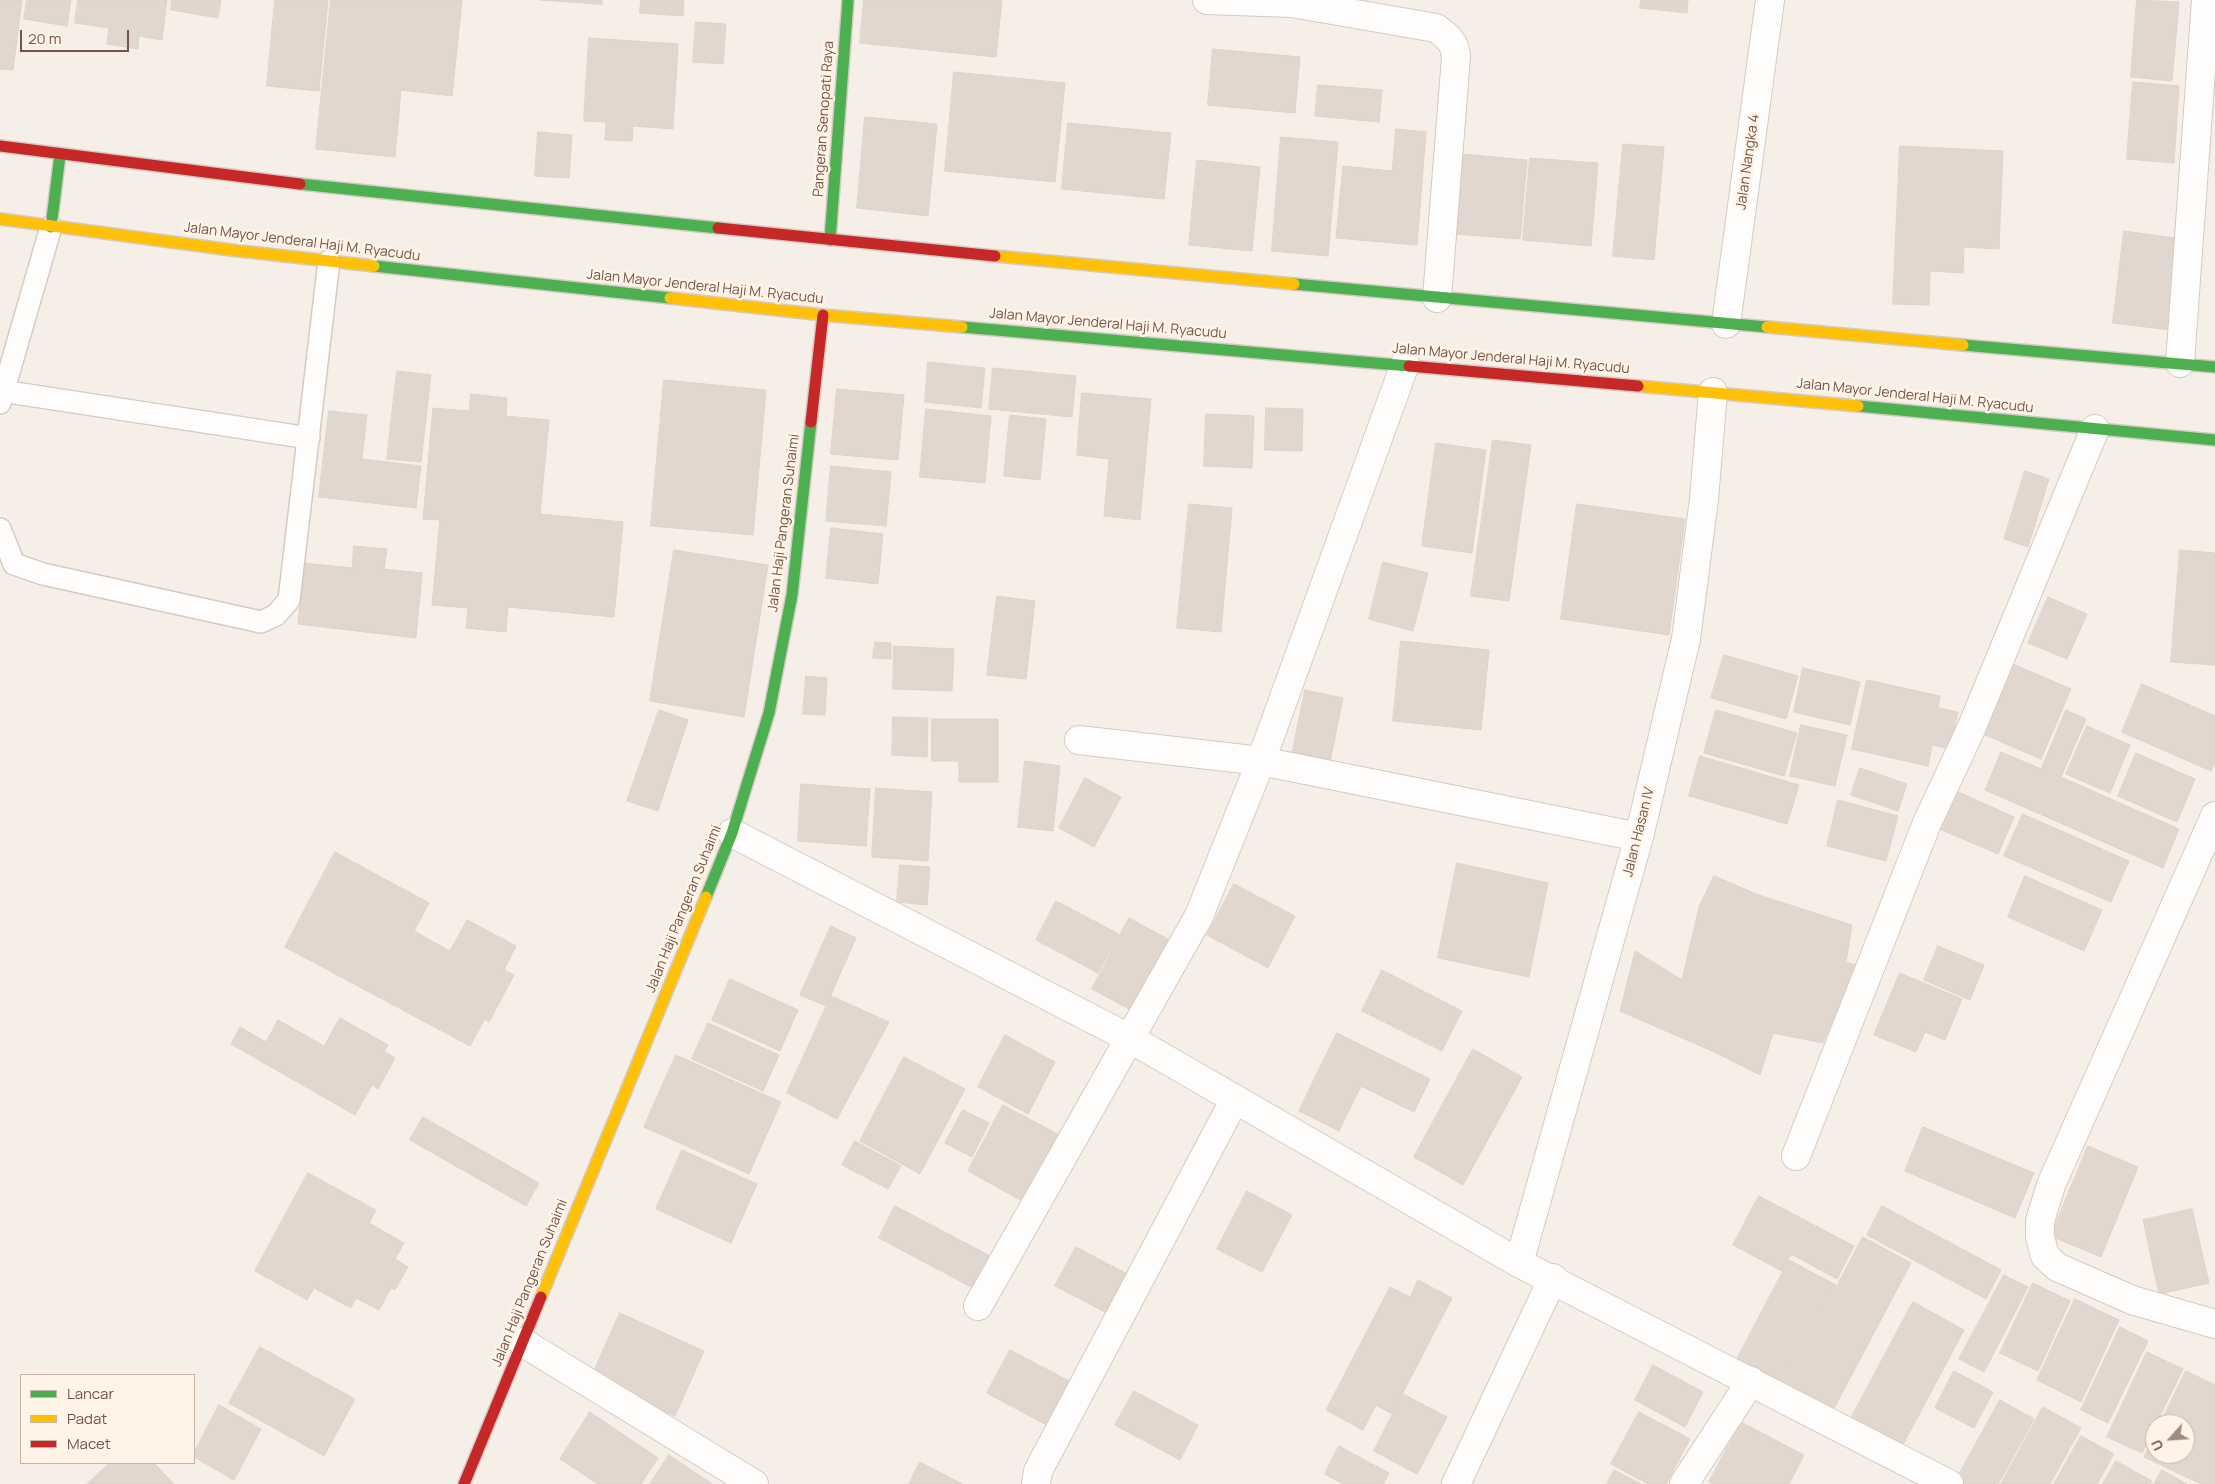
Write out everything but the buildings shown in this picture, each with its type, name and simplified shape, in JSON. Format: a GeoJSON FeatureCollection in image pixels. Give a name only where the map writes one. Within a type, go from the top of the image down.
{"type":"FeatureCollection","features":[{"type":"Feature","properties":{"kind":"main road","name":"Pangeran Senopati Raya"},"geometry":{"type":"LineString","coordinates":[[830,240],[848,0]]}},
{"type":"Feature","properties":{"kind":"main road"},"geometry":{"type":"LineString","coordinates":[[0,146],[248,179],[830,240],[1437,298],[2215,367]]}},
{"type":"Feature","properties":{"kind":"main road"},"geometry":{"type":"LineString","coordinates":[[51,227],[60,155]]}},
{"type":"Feature","properties":{"kind":"main road","name":"Jalan Mayor Jenderal Haji M. Ryacudu"},"geometry":{"type":"LineString","coordinates":[[0,220],[329,261],[823,315],[1405,364],[2215,440]]}},
{"type":"Feature","properties":{"kind":"main road","name":"Jalan Haji Pangeran Suhaimi"},"geometry":{"type":"LineString","coordinates":[[464,1484],[732,833],[769,713],[792,595],[823,315]]}},
{"type":"Feature","properties":{"kind":"street"},"geometry":{"type":"LineString","coordinates":[[1207,0],[1292,3],[1436,28],[1449,37],[1456,47],[1456,57],[1437,298]]}},
{"type":"Feature","properties":{"kind":"street","name":"Jalan Nangka 4"},"geometry":{"type":"LineString","coordinates":[[1726,324],[1770,0]]}},
{"type":"Feature","properties":{"kind":"street"},"geometry":{"type":"LineString","coordinates":[[2180,363],[2206,0]]}},
{"type":"Feature","properties":{"kind":"street"},"geometry":{"type":"LineString","coordinates":[[978,1306],[1199,916],[1261,761],[1405,364]]}},
{"type":"Feature","properties":{"kind":"street","name":"Jalan Hasan IV"},"geometry":{"type":"LineString","coordinates":[[1519,1263],[1639,837],[1686,639],[1704,499],[1713,392]]}},
{"type":"Feature","properties":{"kind":"street"},"geometry":{"type":"LineString","coordinates":[[1796,1156],[1927,824],[1971,729],[2095,429]]}},
{"type":"Feature","properties":{"kind":"street"},"geometry":{"type":"LineString","coordinates":[[1078,740],[1261,761],[1639,837]]}},
{"type":"Feature","properties":{"kind":"street"},"geometry":{"type":"LineString","coordinates":[[2215,816],[2051,1185],[2040,1221],[2045,1256],[2057,1267],[2132,1300],[2215,1324]]}},
{"type":"Feature","properties":{"kind":"street"},"geometry":{"type":"LineString","coordinates":[[732,833],[1129,1038],[1519,1263],[1553,1278],[1949,1484]]}},
{"type":"Feature","properties":{"kind":"street"},"geometry":{"type":"LineString","coordinates":[[1036,1484],[1038,1471],[1235,1098]]}},
{"type":"Feature","properties":{"kind":"street"},"geometry":{"type":"LineString","coordinates":[[1456,1484],[1553,1278]]}},
{"type":"Feature","properties":{"kind":"street"},"geometry":{"type":"LineString","coordinates":[[522,1342],[754,1484]]}},
{"type":"Feature","properties":{"kind":"street"},"geometry":{"type":"LineString","coordinates":[[1684,1484],[1751,1381]]}},
{"type":"Feature","properties":{"kind":"lane"},"geometry":{"type":"LineString","coordinates":[[51,227],[1,397],[309,438]]}},
{"type":"Feature","properties":{"kind":"lane"},"geometry":{"type":"LineString","coordinates":[[0,530],[14,564],[43,574],[261,622],[276,615],[289,600],[329,261]]}},
{"type":"Feature","properties":{"kind":"traffic: fast"},"geometry":{"type":"LineString","coordinates":[[830,240],[848,0]]}},
{"type":"Feature","properties":{"kind":"traffic: fast"},"geometry":{"type":"LineString","coordinates":[[51,227],[60,155]]}},
{"type":"Feature","properties":{"kind":"traffic: fast"},"geometry":{"type":"LineString","coordinates":[[300,184],[718,228]]}},
{"type":"Feature","properties":{"kind":"traffic: fast"},"geometry":{"type":"LineString","coordinates":[[374,266],[670,298]]}},
{"type":"Feature","properties":{"kind":"traffic: fast"},"geometry":{"type":"LineString","coordinates":[[1294,284],[1767,327]]}},
{"type":"Feature","properties":{"kind":"traffic: fast"},"geometry":{"type":"LineString","coordinates":[[962,327],[1409,366]]}},
{"type":"Feature","properties":{"kind":"traffic: fast"},"geometry":{"type":"LineString","coordinates":[[1963,345],[2215,367]]}},
{"type":"Feature","properties":{"kind":"traffic: fast"},"geometry":{"type":"LineString","coordinates":[[1858,406],[2215,440]]}},
{"type":"Feature","properties":{"kind":"traffic: fast"},"geometry":{"type":"LineString","coordinates":[[706,897],[732,833],[769,713],[792,595],[811,422]]}},
{"type":"Feature","properties":{"kind":"traffic: slow"},"geometry":{"type":"LineString","coordinates":[[0,219],[231,250],[374,266]]}},
{"type":"Feature","properties":{"kind":"traffic: slow"},"geometry":{"type":"LineString","coordinates":[[995,256],[1294,284]]}},
{"type":"Feature","properties":{"kind":"traffic: slow"},"geometry":{"type":"LineString","coordinates":[[670,298],[823,315],[962,327]]}},
{"type":"Feature","properties":{"kind":"traffic: slow"},"geometry":{"type":"LineString","coordinates":[[1767,327],[1963,345]]}},
{"type":"Feature","properties":{"kind":"traffic: slow"},"geometry":{"type":"LineString","coordinates":[[1638,386],[1858,406]]}},
{"type":"Feature","properties":{"kind":"traffic: slow"},"geometry":{"type":"LineString","coordinates":[[541,1297],[706,897]]}},
{"type":"Feature","properties":{"kind":"traffic: jam"},"geometry":{"type":"LineString","coordinates":[[0,146],[300,184]]}},
{"type":"Feature","properties":{"kind":"traffic: jam"},"geometry":{"type":"LineString","coordinates":[[718,228],[995,256]]}},
{"type":"Feature","properties":{"kind":"traffic: jam"},"geometry":{"type":"LineString","coordinates":[[811,422],[823,315]]}},
{"type":"Feature","properties":{"kind":"traffic: jam"},"geometry":{"type":"LineString","coordinates":[[1409,366],[1638,386]]}},
{"type":"Feature","properties":{"kind":"traffic: jam"},"geometry":{"type":"LineString","coordinates":[[464,1484],[541,1297]]}}]}
